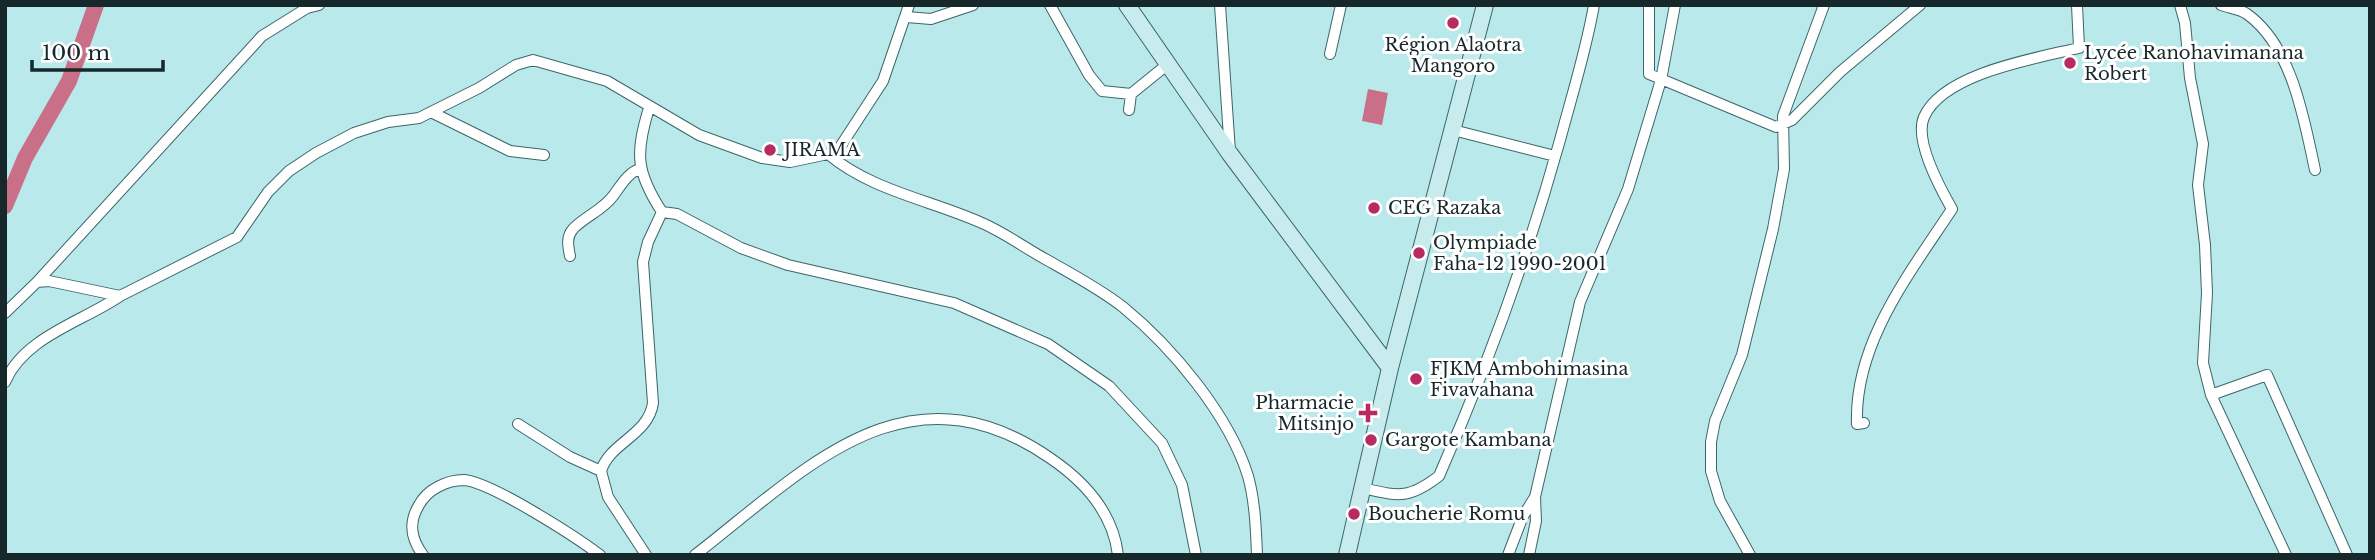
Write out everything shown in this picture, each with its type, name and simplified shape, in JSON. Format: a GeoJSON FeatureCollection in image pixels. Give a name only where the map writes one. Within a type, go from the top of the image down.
{"type":"FeatureCollection","features":[{"type":"Feature","properties":{"kind":"main road"},"geometry":{"type":"LineString","coordinates":[[1127,5],[1230,155],[1390,368]]}},
{"type":"Feature","properties":{"kind":"main road"},"geometry":{"type":"LineString","coordinates":[[1347,555],[1390,368],[1485,5]]}},
{"type":"Feature","properties":{"kind":"street"},"geometry":{"type":"LineString","coordinates":[[5,313],[37,282],[262,36],[307,8],[319,5]]}},
{"type":"Feature","properties":{"kind":"street"},"geometry":{"type":"LineString","coordinates":[[5,382],[11,367],[31,348],[120,296],[237,237],[268,192],[289,171],[316,153],[354,133],[388,122],[419,118],[480,88],[516,65],[533,60],[607,81],[699,135],[762,158],[790,162],[828,154],[840,147],[883,81],[909,5]]}},
{"type":"Feature","properties":{"kind":"street"},"geometry":{"type":"LineString","coordinates":[[907,17],[931,19],[974,5]]}},
{"type":"Feature","properties":{"kind":"street"},"geometry":{"type":"LineString","coordinates":[[1050,5],[1089,75],[1102,91],[1130,94],[1168,64]]}},
{"type":"Feature","properties":{"kind":"street"},"geometry":{"type":"LineString","coordinates":[[1220,5],[1230,155]]}},
{"type":"Feature","properties":{"kind":"street"},"geometry":{"type":"LineString","coordinates":[[1330,54],[1341,5]]}},
{"type":"Feature","properties":{"kind":"street"},"geometry":{"type":"LineString","coordinates":[[1362,488],[1400,496],[1424,488],[1439,476],[1502,321],[1555,156],[1583,59],[1594,5]]}},
{"type":"Feature","properties":{"kind":"street"},"geometry":{"type":"LineString","coordinates":[[1649,5],[1649,74],[1767,124],[1784,125],[1840,72],[1920,5]]}},
{"type":"Feature","properties":{"kind":"street"},"geometry":{"type":"LineString","coordinates":[[1508,555],[1535,497],[1580,302],[1628,189],[1661,80],[1675,5]]}},
{"type":"Feature","properties":{"kind":"street"},"geometry":{"type":"LineString","coordinates":[[1750,555],[1720,501],[1711,471],[1711,442],[1715,421],[1728,395],[1742,355],[1773,229],[1784,169],[1783,116],[1824,5]]}},
{"type":"Feature","properties":{"kind":"street"},"geometry":{"type":"LineString","coordinates":[[1864,423],[1857,424],[1856,403],[1880,324],[1952,209],[1935,178],[1925,147],[1922,136],[1923,118],[1936,100],[1981,72],[2079,48],[2077,5]]}},
{"type":"Feature","properties":{"kind":"street"},"geometry":{"type":"LineString","coordinates":[[2180,5],[2203,144],[2198,185],[2206,244],[2207,293],[2203,363],[2211,395],[2286,555]]}},
{"type":"Feature","properties":{"kind":"street"},"geometry":{"type":"LineString","coordinates":[[2221,5],[2246,13],[2271,37],[2305,122],[2315,170]]}},
{"type":"Feature","properties":{"kind":"street"},"geometry":{"type":"LineString","coordinates":[[1129,110],[1130,94]]}},
{"type":"Feature","properties":{"kind":"street"},"geometry":{"type":"LineString","coordinates":[[649,108],[640,137],[640,169],[662,212]]}},
{"type":"Feature","properties":{"kind":"street"},"geometry":{"type":"LineString","coordinates":[[431,112],[510,151],[544,156]]}},
{"type":"Feature","properties":{"kind":"street"},"geometry":{"type":"LineString","coordinates":[[1453,130],[1555,156]]}},
{"type":"Feature","properties":{"kind":"street"},"geometry":{"type":"LineString","coordinates":[[828,154],[847,170],[883,187],[981,223],[1076,275],[1121,306],[1188,374],[1211,404],[1236,445],[1248,477],[1256,523],[1257,555]]}},
{"type":"Feature","properties":{"kind":"street"},"geometry":{"type":"LineString","coordinates":[[570,256],[567,241],[572,229],[589,218],[634,170],[640,169]]}},
{"type":"Feature","properties":{"kind":"street"},"geometry":{"type":"LineString","coordinates":[[646,555],[608,496],[601,471],[607,459],[651,417],[653,404],[643,262],[648,242],[662,212]]}},
{"type":"Feature","properties":{"kind":"street"},"geometry":{"type":"LineString","coordinates":[[662,212],[677,214],[741,248],[788,265],[954,303],[1048,344],[1109,386],[1162,443],[1182,485],[1196,555]]}},
{"type":"Feature","properties":{"kind":"street"},"geometry":{"type":"LineString","coordinates":[[37,282],[48,281],[120,296]]}},
{"type":"Feature","properties":{"kind":"street"},"geometry":{"type":"LineString","coordinates":[[2211,395],[2267,375],[2347,555]]}},
{"type":"Feature","properties":{"kind":"street"},"geometry":{"type":"LineString","coordinates":[[695,555],[830,451],[871,430],[915,419],[976,423],[1021,439],[1079,477],[1107,519],[1118,555]]}},
{"type":"Feature","properties":{"kind":"street"},"geometry":{"type":"LineString","coordinates":[[518,424],[570,457],[601,471]]}},
{"type":"Feature","properties":{"kind":"street"},"geometry":{"type":"LineString","coordinates":[[423,555],[412,531],[413,516],[429,492],[445,484],[463,480],[486,485],[600,555]]}},
{"type":"Feature","properties":{"kind":"street"},"geometry":{"type":"LineString","coordinates":[[1529,555],[1536,521],[1535,497]]}},
{"type":"Feature","properties":{"kind":"shaded area"},"geometry":{"type":"Polygon","coordinates":[[[1368,89],[1388,93],[1382,125],[1362,121],[1368,89]]]}},
{"type":"Feature","properties":{"kind":"waterway"},"geometry":{"type":"LineString","coordinates":[[5,206],[25,158],[69,81],[96,5]]}},
{"type":"Feature","properties":{"kind":"place","name":"Région Alaotra Mangoro"},"geometry":{"type":"Point","coordinates":[1453,23]}},
{"type":"Feature","properties":{"kind":"place","name":"Lycée Ranohavimanana Robert"},"geometry":{"type":"Point","coordinates":[2070,63]}},
{"type":"Feature","properties":{"kind":"place","name":"JIRAMA"},"geometry":{"type":"Point","coordinates":[770,150]}},
{"type":"Feature","properties":{"kind":"place","name":"CEG Razaka"},"geometry":{"type":"Point","coordinates":[1374,208]}},
{"type":"Feature","properties":{"kind":"place","name":"Olympiade Faha-12 1990-2001"},"geometry":{"type":"Point","coordinates":[1419,253]}},
{"type":"Feature","properties":{"kind":"place","name":"FJKM Ambohimasina Fivavahana"},"geometry":{"type":"Point","coordinates":[1416,379]}},
{"type":"Feature","properties":{"kind":"place","name":"Pharmacie Mitsinjo"},"geometry":{"type":"Point","coordinates":[1368,413]}},
{"type":"Feature","properties":{"kind":"place","name":"Gargote Kambana"},"geometry":{"type":"Point","coordinates":[1371,440]}},
{"type":"Feature","properties":{"kind":"place","name":"Boucherie Romu"},"geometry":{"type":"Point","coordinates":[1354,514]}}]}
